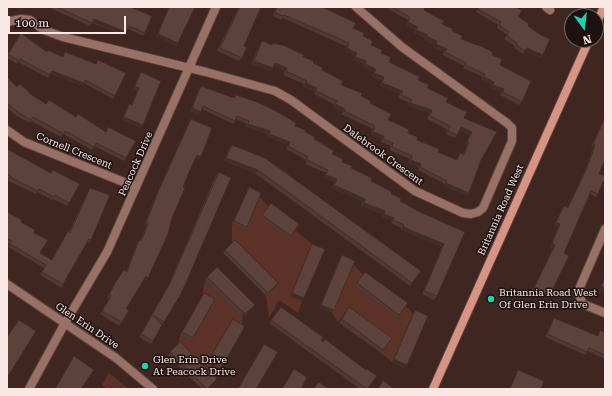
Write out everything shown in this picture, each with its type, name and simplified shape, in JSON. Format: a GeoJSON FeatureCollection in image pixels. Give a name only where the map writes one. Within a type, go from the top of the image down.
{"type":"FeatureCollection","features":[{"type":"Feature","properties":{"kind":"main road","name":"Britannia Road West"},"geometry":{"type":"LineString","coordinates":[[433,389],[585,48]]}},
{"type":"Feature","properties":{"kind":"street","name":"Peacock Drive"},"geometry":{"type":"LineString","coordinates":[[29,389],[65,323],[107,252],[216,7]]}},
{"type":"Feature","properties":{"kind":"street","name":"Dalebrook Crescent"},"geometry":{"type":"LineString","coordinates":[[190,68],[276,91],[291,100],[415,191],[463,213],[471,214],[478,212],[483,208],[512,141],[512,128],[402,47],[356,7]]}},
{"type":"Feature","properties":{"kind":"street"},"geometry":{"type":"LineString","coordinates":[[7,22],[21,19],[30,20],[44,30],[63,38],[190,68]]}},
{"type":"Feature","properties":{"kind":"street","name":"Cornell Crescent"},"geometry":{"type":"LineString","coordinates":[[7,130],[24,142],[136,187]]}},
{"type":"Feature","properties":{"kind":"street"},"geometry":{"type":"LineString","coordinates":[[605,229],[580,287],[579,295],[583,304],[605,313]]}},
{"type":"Feature","properties":{"kind":"street","name":"Glen Erin Drive"},"geometry":{"type":"LineString","coordinates":[[7,284],[128,367],[153,389]]}},
{"type":"Feature","properties":{"kind":"shaded area"},"geometry":{"type":"Polygon","coordinates":[[[259,196],[269,207],[289,239],[295,230],[323,253],[310,247],[290,296],[302,301],[298,313],[279,300],[269,318],[266,296],[276,286],[232,243],[232,224],[244,230],[259,196]]]}},
{"type":"Feature","properties":{"kind":"shaded area"},"geometry":{"type":"Polygon","coordinates":[[[353,264],[363,275],[355,287],[397,318],[406,306],[413,314],[392,362],[381,353],[389,341],[347,310],[338,322],[332,313],[353,264]]]}},
{"type":"Feature","properties":{"kind":"shaded area"},"geometry":{"type":"Polygon","coordinates":[[[205,280],[243,318],[241,327],[231,323],[208,361],[220,368],[214,382],[178,345],[180,335],[191,341],[213,302],[202,296],[205,280]]]}},
{"type":"Feature","properties":{"kind":"shaded area"},"geometry":{"type":"Polygon","coordinates":[[[109,373],[129,389],[108,389],[102,385],[109,373]]]}},
{"type":"Feature","properties":{"kind":"building"},"geometry":{"type":"Polygon","coordinates":[[[57,7],[130,7],[152,16],[145,33],[129,26],[126,32],[94,19],[92,23],[57,7]]]}},
{"type":"Feature","properties":{"kind":"building"},"geometry":{"type":"Polygon","coordinates":[[[169,7],[195,7],[178,43],[158,34],[169,7]]]}},
{"type":"Feature","properties":{"kind":"building"},"geometry":{"type":"Polygon","coordinates":[[[240,7],[261,7],[244,46],[247,47],[242,58],[220,48],[240,7]]]}},
{"type":"Feature","properties":{"kind":"building"},"geometry":{"type":"Polygon","coordinates":[[[277,7],[322,7],[356,23],[353,28],[364,33],[363,36],[373,41],[371,45],[382,50],[381,53],[391,57],[389,62],[420,77],[418,80],[429,85],[427,88],[448,98],[446,102],[467,112],[464,118],[497,132],[481,160],[469,193],[446,183],[447,181],[420,167],[421,164],[411,160],[412,156],[392,147],[393,143],[383,139],[384,136],[373,132],[375,126],[344,111],[345,109],[335,104],[337,101],[316,91],[317,88],[306,83],[307,81],[286,71],[287,68],[275,63],[273,68],[254,61],[262,41],[272,45],[273,43],[285,46],[304,55],[303,57],[314,61],[313,63],[323,68],[322,70],[343,81],[341,85],[362,93],[361,96],[371,101],[370,103],[391,114],[388,120],[409,129],[408,133],[418,137],[417,140],[439,149],[438,152],[457,160],[460,153],[464,155],[469,142],[467,142],[472,132],[461,127],[457,135],[448,131],[450,126],[430,116],[432,110],[410,103],[412,100],[401,95],[403,91],[382,83],[384,77],[374,73],[376,69],[365,64],[366,61],[355,57],[357,53],[347,48],[349,43],[284,15],[275,13],[277,7]]]}},
{"type":"Feature","properties":{"kind":"building"},"geometry":{"type":"Polygon","coordinates":[[[392,7],[425,7],[424,10],[444,21],[442,24],[463,36],[461,39],[493,52],[492,55],[502,59],[500,65],[531,81],[522,102],[503,92],[504,89],[493,85],[494,82],[484,77],[485,74],[465,65],[466,63],[445,52],[447,49],[436,44],[437,41],[416,30],[418,27],[408,22],[410,17],[392,7]]]}},
{"type":"Feature","properties":{"kind":"building"},"geometry":{"type":"Polygon","coordinates":[[[479,7],[516,7],[522,11],[518,16],[529,24],[528,26],[550,39],[543,55],[527,48],[525,51],[516,45],[517,43],[507,36],[509,32],[499,25],[501,22],[478,9],[479,7]]]}},
{"type":"Feature","properties":{"kind":"building"},"geometry":{"type":"Polygon","coordinates":[[[21,33],[47,52],[48,50],[63,57],[65,52],[96,64],[98,60],[126,73],[115,96],[85,80],[84,83],[52,71],[50,75],[20,59],[19,61],[8,54],[21,33]]]}},
{"type":"Feature","properties":{"kind":"building"},"geometry":{"type":"Polygon","coordinates":[[[141,72],[161,81],[143,125],[124,117],[129,104],[132,105],[139,88],[135,86],[141,72]]]}},
{"type":"Feature","properties":{"kind":"building"},"geometry":{"type":"Polygon","coordinates":[[[7,77],[17,87],[20,84],[29,93],[46,104],[49,100],[76,117],[78,114],[106,132],[108,127],[136,141],[126,158],[96,143],[94,147],[65,131],[64,134],[33,117],[31,120],[19,113],[7,103],[7,77]]]}},
{"type":"Feature","properties":{"kind":"building"},"geometry":{"type":"Polygon","coordinates":[[[201,86],[234,98],[236,95],[257,102],[276,111],[296,123],[295,126],[306,130],[305,132],[315,137],[314,139],[334,151],[332,154],[343,159],[342,162],[372,178],[371,181],[392,192],[391,194],[401,198],[400,201],[420,212],[465,232],[437,296],[424,291],[444,244],[403,227],[404,225],[393,220],[394,218],[384,214],[385,211],[364,203],[365,199],[334,185],[337,179],[326,175],[328,170],[307,160],[308,157],[288,146],[290,142],[269,134],[270,131],[248,124],[249,121],[237,116],[235,121],[203,106],[201,112],[192,108],[201,86]]]}},
{"type":"Feature","properties":{"kind":"building"},"geometry":{"type":"Polygon","coordinates":[[[605,118],[605,160],[599,174],[605,176],[605,178],[598,194],[591,191],[564,253],[569,256],[550,295],[534,288],[555,245],[552,243],[560,224],[556,222],[564,206],[568,208],[588,165],[595,145],[593,144],[605,118]]]}},
{"type":"Feature","properties":{"kind":"building"},"geometry":{"type":"Polygon","coordinates":[[[191,119],[212,128],[201,157],[197,155],[189,172],[183,187],[185,188],[172,218],[168,234],[148,278],[146,276],[126,309],[129,310],[122,322],[102,311],[111,296],[109,295],[115,283],[124,270],[127,272],[139,240],[141,241],[148,224],[146,223],[158,192],[191,119]]]}},
{"type":"Feature","properties":{"kind":"building"},"geometry":{"type":"Polygon","coordinates":[[[232,145],[265,158],[421,271],[412,283],[258,170],[226,158],[232,145]]]}},
{"type":"Feature","properties":{"kind":"building"},"geometry":{"type":"Polygon","coordinates":[[[7,149],[51,173],[53,170],[80,184],[69,203],[55,195],[54,197],[39,189],[38,191],[10,177],[11,176],[7,174],[7,149]]]}},
{"type":"Feature","properties":{"kind":"building"},"geometry":{"type":"Polygon","coordinates":[[[219,172],[231,178],[182,292],[164,322],[153,315],[162,325],[153,341],[141,334],[169,285],[219,172]]]}},
{"type":"Feature","properties":{"kind":"building"},"geometry":{"type":"Polygon","coordinates":[[[249,187],[261,193],[247,227],[234,221],[249,187]]]}},
{"type":"Feature","properties":{"kind":"building"},"geometry":{"type":"Polygon","coordinates":[[[90,188],[110,195],[91,240],[89,239],[63,284],[42,272],[46,265],[10,244],[12,241],[7,239],[7,212],[22,220],[21,222],[35,230],[34,233],[48,240],[40,253],[52,260],[68,231],[70,233],[90,188]]]}},
{"type":"Feature","properties":{"kind":"building"},"geometry":{"type":"Polygon","coordinates":[[[271,203],[299,224],[291,236],[262,215],[271,203]]]}},
{"type":"Feature","properties":{"kind":"building"},"geometry":{"type":"Polygon","coordinates":[[[235,240],[278,283],[268,293],[225,250],[235,240]]]}},
{"type":"Feature","properties":{"kind":"building"},"geometry":{"type":"Polygon","coordinates":[[[312,244],[325,249],[304,298],[292,293],[312,244]]]}},
{"type":"Feature","properties":{"kind":"building"},"geometry":{"type":"Polygon","coordinates":[[[342,255],[355,261],[334,310],[321,305],[342,255]]]}},
{"type":"Feature","properties":{"kind":"building"},"geometry":{"type":"Polygon","coordinates":[[[217,267],[255,305],[246,313],[244,313],[207,277],[217,267]]]}},
{"type":"Feature","properties":{"kind":"building"},"geometry":{"type":"Polygon","coordinates":[[[365,272],[408,303],[399,315],[357,283],[365,272]]]}},
{"type":"Feature","properties":{"kind":"building"},"geometry":{"type":"Polygon","coordinates":[[[605,278],[605,288],[601,286],[605,278]]]}},
{"type":"Feature","properties":{"kind":"building"},"geometry":{"type":"Polygon","coordinates":[[[204,293],[215,299],[193,338],[182,332],[204,293]]]}},
{"type":"Feature","properties":{"kind":"building"},"geometry":{"type":"Polygon","coordinates":[[[281,307],[323,337],[321,341],[323,342],[325,339],[366,370],[367,369],[377,376],[367,389],[271,320],[281,307]]]}},
{"type":"Feature","properties":{"kind":"building"},"geometry":{"type":"Polygon","coordinates":[[[349,307],[392,338],[383,350],[342,319],[349,307]]]}},
{"type":"Feature","properties":{"kind":"building"},"geometry":{"type":"Polygon","coordinates":[[[415,310],[428,316],[407,365],[394,359],[415,310]]]}},
{"type":"Feature","properties":{"kind":"building"},"geometry":{"type":"Polygon","coordinates":[[[554,318],[598,336],[600,330],[605,333],[605,355],[589,348],[587,352],[547,334],[554,318]]]}},
{"type":"Feature","properties":{"kind":"building"},"geometry":{"type":"Polygon","coordinates":[[[233,319],[244,326],[244,328],[223,365],[210,358],[233,319]]]}},
{"type":"Feature","properties":{"kind":"building"},"geometry":{"type":"Polygon","coordinates":[[[19,320],[36,331],[7,378],[7,337],[19,320]]]}},
{"type":"Feature","properties":{"kind":"building"},"geometry":{"type":"Polygon","coordinates":[[[180,342],[217,379],[207,389],[170,352],[180,342]]]}},
{"type":"Feature","properties":{"kind":"building"},"geometry":{"type":"Polygon","coordinates":[[[264,344],[278,352],[256,389],[238,389],[264,344]]]}},
{"type":"Feature","properties":{"kind":"building"},"geometry":{"type":"Polygon","coordinates":[[[74,356],[94,370],[81,389],[55,389],[74,356]]]}},
{"type":"Feature","properties":{"kind":"building"},"geometry":{"type":"Polygon","coordinates":[[[294,369],[307,377],[301,389],[282,389],[294,369]]]}},
{"type":"Feature","properties":{"kind":"building"},"geometry":{"type":"Polygon","coordinates":[[[518,370],[544,381],[541,389],[510,389],[518,370]]]}},
{"type":"Feature","properties":{"kind":"building"},"geometry":{"type":"Polygon","coordinates":[[[383,380],[394,389],[378,389],[383,380]]]}},
{"type":"Feature","properties":{"kind":"building"},"geometry":{"type":"Polygon","coordinates":[[[319,382],[329,389],[313,389],[319,382]]]}},
{"type":"Feature","properties":{"kind":"place","name":"Britannia Road West Of Glen Erin Drive"},"geometry":{"type":"Point","coordinates":[491,299]}},
{"type":"Feature","properties":{"kind":"place","name":"Glen Erin Drive At Peacock Drive"},"geometry":{"type":"Point","coordinates":[145,366]}}]}
